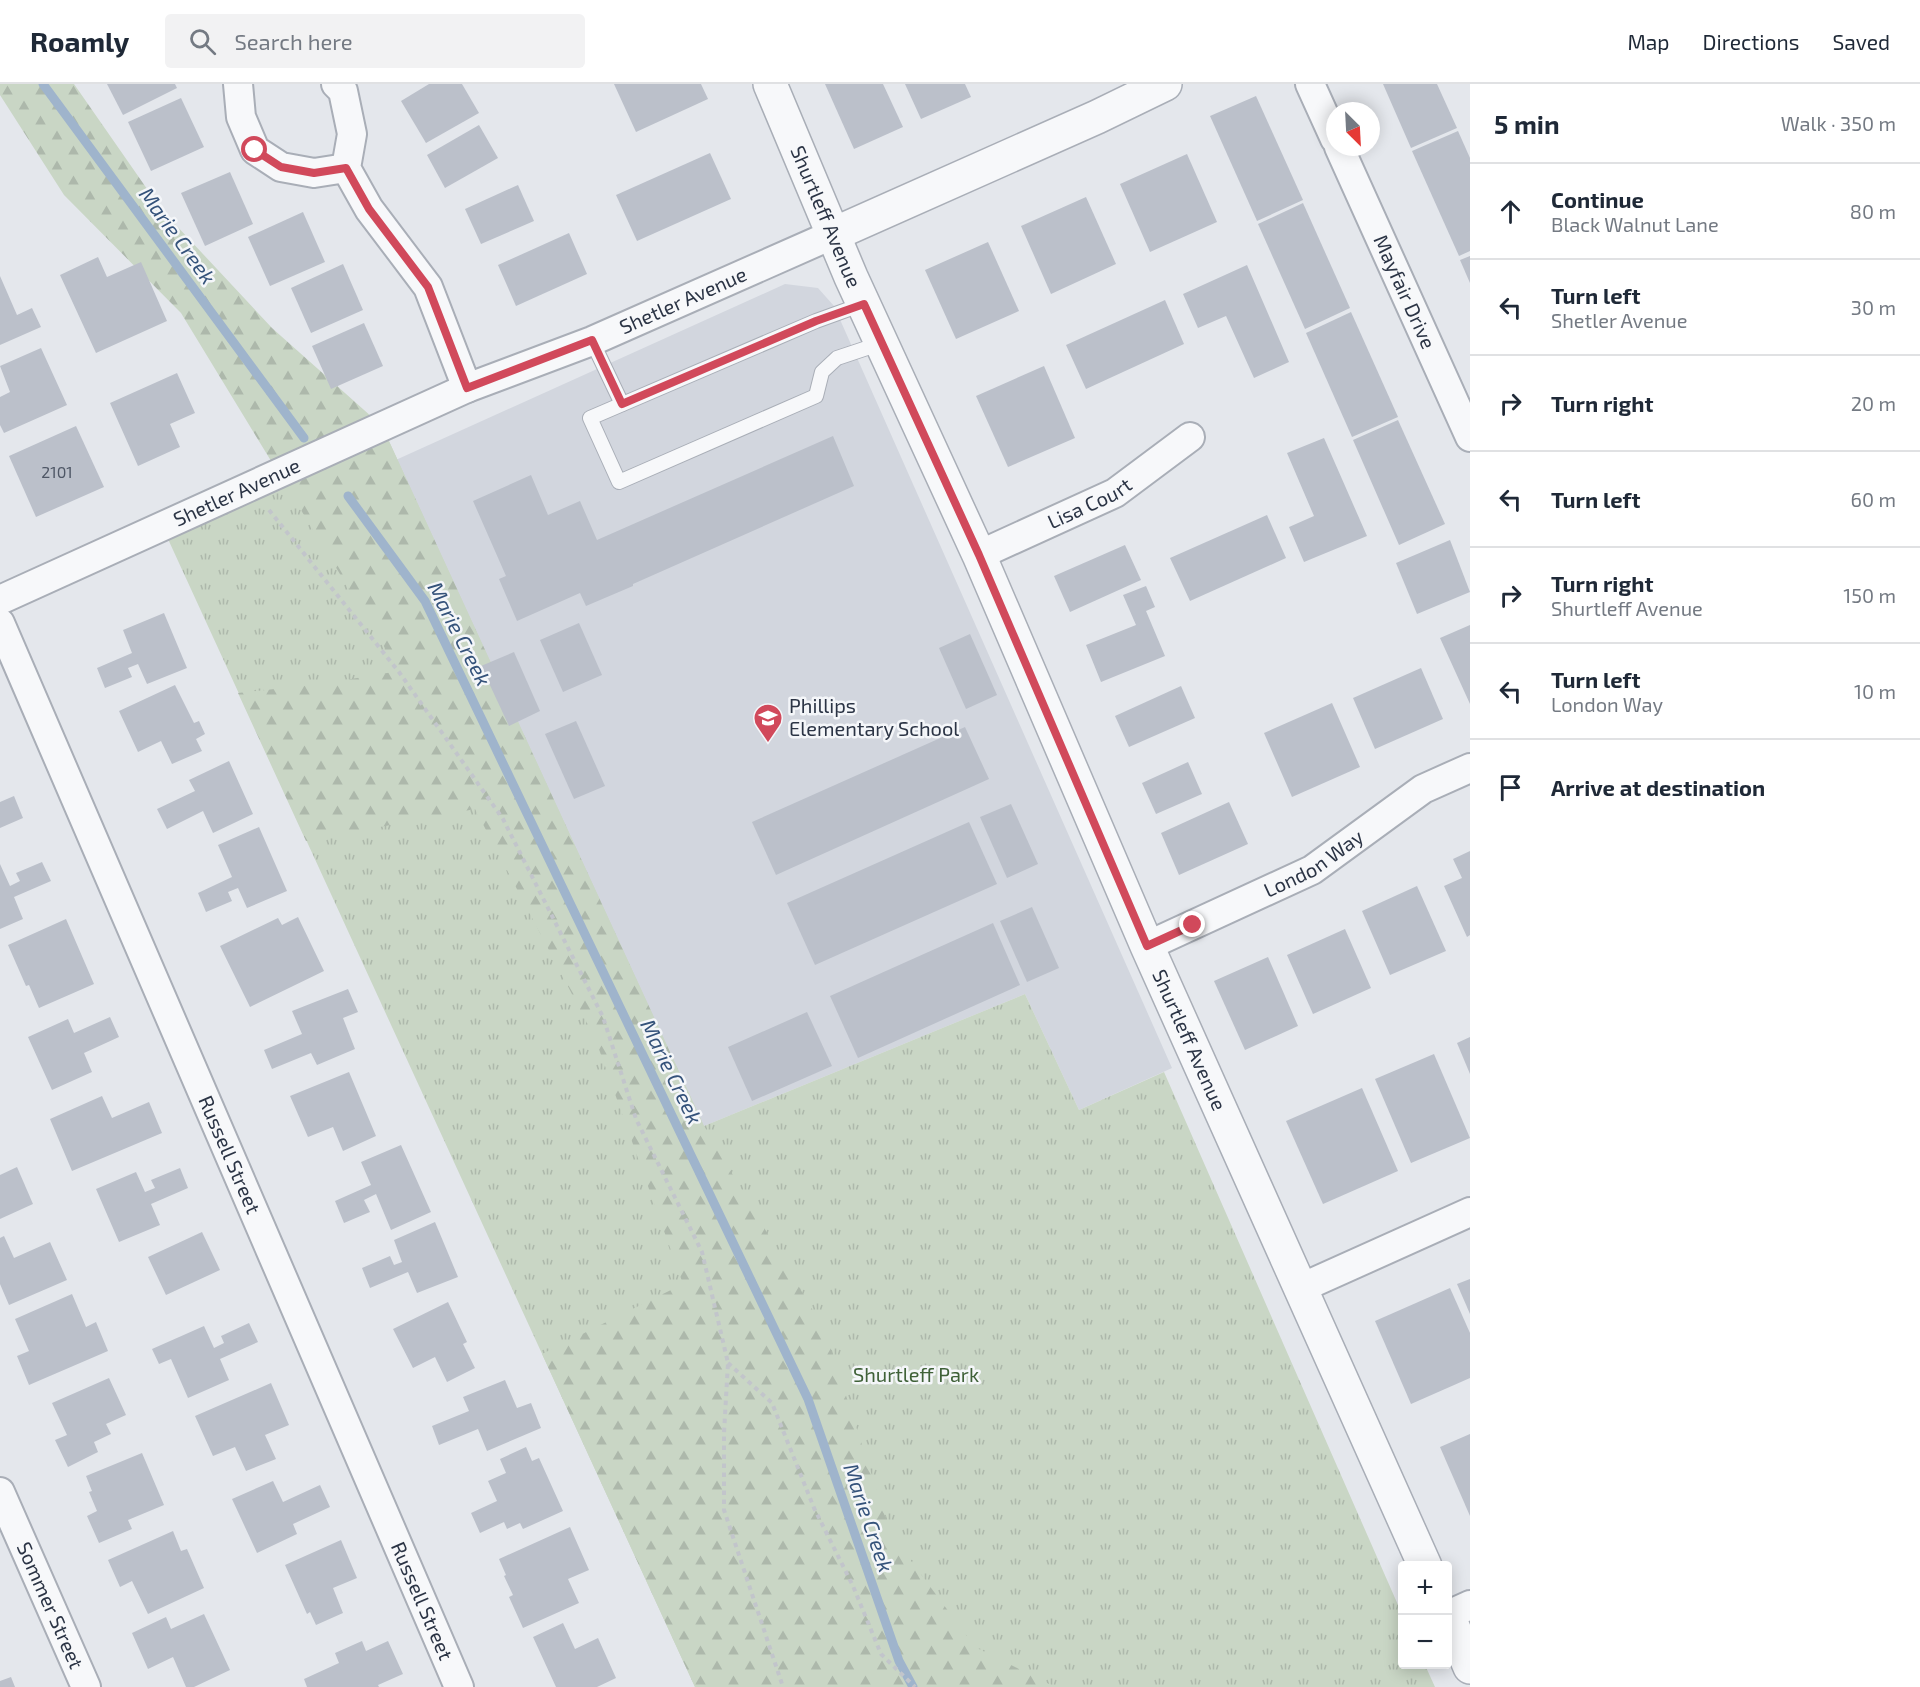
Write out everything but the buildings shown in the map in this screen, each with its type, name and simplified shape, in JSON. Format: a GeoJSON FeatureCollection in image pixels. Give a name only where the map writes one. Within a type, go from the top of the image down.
{"type":"FeatureCollection","features":[{"type":"Feature","properties":{"kind":"street"},"geometry":{"type":"LineString","coordinates":[[238,84],[241,117],[255,150],[281,167],[314,173],[346,168]]}},
{"type":"Feature","properties":{"kind":"street"},"geometry":{"type":"LineString","coordinates":[[336,84],[344,92],[352,134],[346,168],[369,209],[428,287],[467,388]]}},
{"type":"Feature","properties":{"kind":"street","name":"Shurtleff Avenue"},"geometry":{"type":"LineString","coordinates":[[770,84],[864,304],[979,555],[1147,946],[1423,1561]]}},
{"type":"Feature","properties":{"kind":"street","name":"Shetler Avenue"},"geometry":{"type":"LineString","coordinates":[[0,600],[467,388],[592,340],[1097,117],[1165,84]]}},
{"type":"Feature","properties":{"kind":"street"},"geometry":{"type":"LineString","coordinates":[[1310,84],[1326,119]]}},
{"type":"Feature","properties":{"kind":"street","name":"Mayfair Drive"},"geometry":{"type":"LineString","coordinates":[[1343,156],[1470,437]]}},
{"type":"Feature","properties":{"kind":"street","name":"Lisa Court"},"geometry":{"type":"LineString","coordinates":[[979,555],[1115,493],[1190,437]]}},
{"type":"Feature","properties":{"kind":"street","name":"Russell Street"},"geometry":{"type":"LineString","coordinates":[[0,623],[459,1687]]}},
{"type":"Feature","properties":{"kind":"street","name":"London Way"},"geometry":{"type":"LineString","coordinates":[[1147,946],[1312,870],[1423,789],[1470,768]]}},
{"type":"Feature","properties":{"kind":"street"},"geometry":{"type":"LineString","coordinates":[[1301,1288],[1470,1212]]}},
{"type":"Feature","properties":{"kind":"street","name":"Sommer Street"},"geometry":{"type":"LineString","coordinates":[[0,1492],[86,1687]]}},
{"type":"Feature","properties":{"kind":"street"},"geometry":{"type":"LineString","coordinates":[[1452,1613],[1470,1605]]}},
{"type":"Feature","properties":{"kind":"street"},"geometry":{"type":"LineString","coordinates":[[1452,1624],[1470,1667]]}},
{"type":"Feature","properties":{"kind":"lane"},"geometry":{"type":"LineString","coordinates":[[864,304],[816,321],[590,418],[619,482],[816,396],[822,372],[837,358],[882,343]]}},
{"type":"Feature","properties":{"kind":"lane"},"geometry":{"type":"LineString","coordinates":[[592,340],[622,404]]}},
{"type":"Feature","properties":{"kind":"path"},"geometry":{"type":"LineString","coordinates":[[250,486],[399,672],[503,819],[603,1017],[636,1119],[702,1252],[728,1363],[724,1433],[724,1510],[783,1687]]}},
{"type":"Feature","properties":{"kind":"path"},"geometry":{"type":"LineString","coordinates":[[728,1363],[772,1403],[814,1508],[853,1586],[881,1654],[915,1687]]}},
{"type":"Feature","properties":{"kind":"shaded area","name":"Phillips Elementary School"},"geometry":{"type":"Polygon","coordinates":[[[785,284],[818,288],[834,306],[1172,1068],[1079,1110],[1025,994],[704,1126],[367,473],[785,284]]]}},
{"type":"Feature","properties":{"kind":"green space"},"geometry":{"type":"Polygon","coordinates":[[[0,84],[74,84],[161,209],[272,328],[382,426],[704,1126],[825,1331],[891,1534],[975,1647],[1055,1687],[695,1687],[542,1354],[683,1284],[595,1038],[475,809],[306,841],[238,693],[321,684],[399,671],[181,313],[64,195],[0,95],[0,84]]]}},
{"type":"Feature","properties":{"kind":"green space","name":"Shurtleff Park"},"geometry":{"type":"Polygon","coordinates":[[[382,426],[704,1126],[1025,994],[1079,1110],[1164,1072],[1398,1605],[1398,1669],[1427,1669],[1435,1687],[695,1687],[162,526],[382,426]]]}},
{"type":"Feature","properties":{"kind":"waterway","name":"Marie Creek"},"geometry":{"type":"LineString","coordinates":[[43,84],[304,438]]}},
{"type":"Feature","properties":{"kind":"waterway","name":"Marie Creek"},"geometry":{"type":"LineString","coordinates":[[348,496],[425,601],[808,1399],[899,1661],[913,1687]]}},
{"type":"Feature","properties":{"kind":"place","name":"Phillips Elementary School"},"geometry":{"type":"Point","coordinates":[768,744]}},
{"type":"Feature","properties":{"kind":"route"},"geometry":{"type":"LineString","coordinates":[[255,150],[281,167],[314,173],[346,168],[369,209],[428,287],[467,388],[592,340],[622,404],[816,321],[864,304],[979,555],[1147,946],[1193,925]]}}]}
